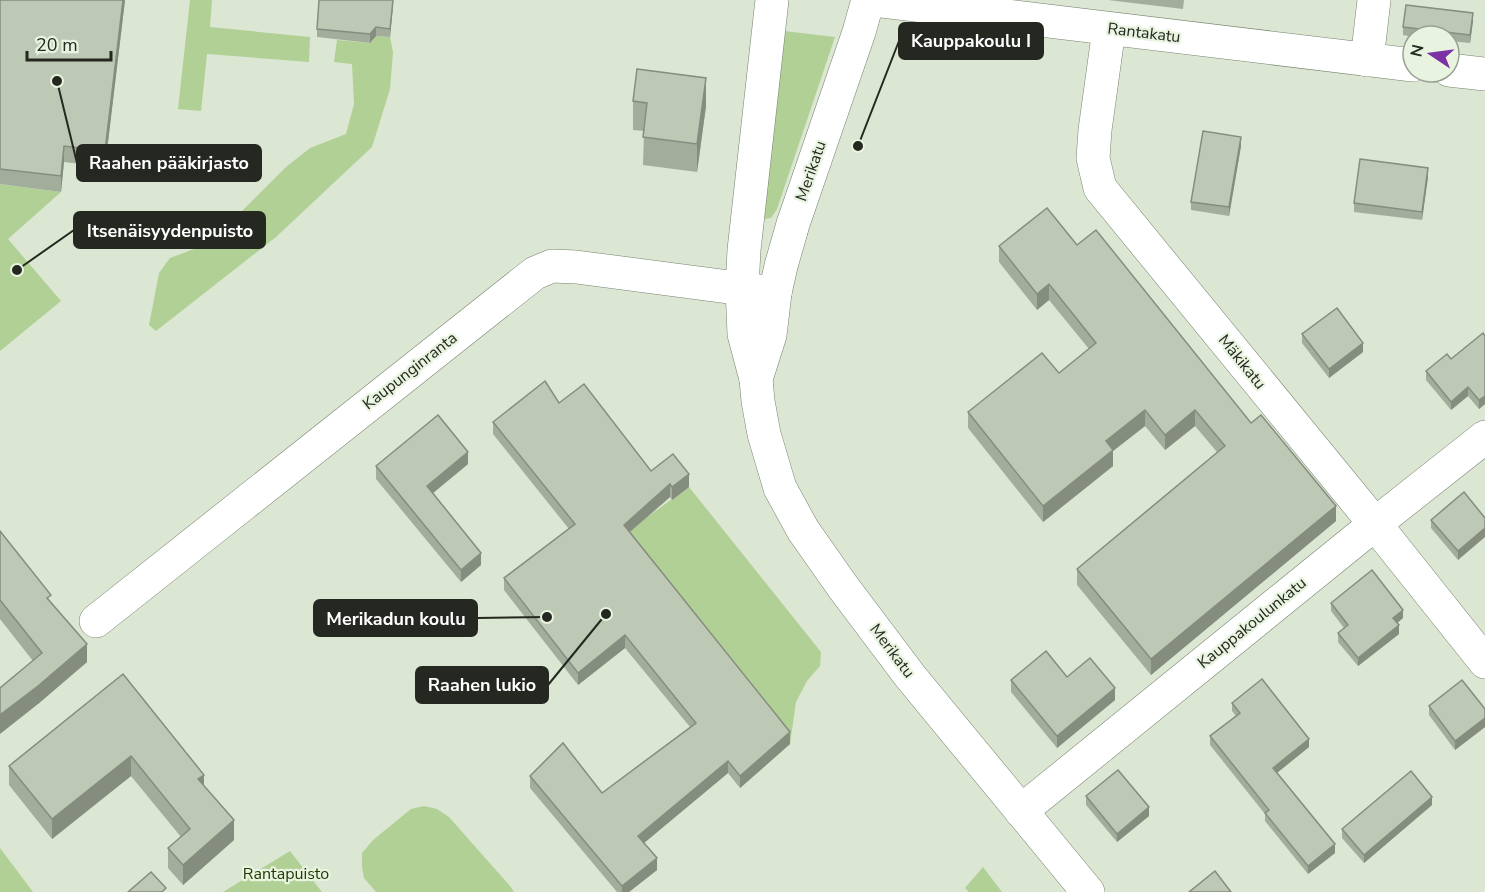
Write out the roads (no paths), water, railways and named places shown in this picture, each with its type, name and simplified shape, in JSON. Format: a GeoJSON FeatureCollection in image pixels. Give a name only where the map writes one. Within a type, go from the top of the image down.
{"type":"FeatureCollection","features":[{"type":"Feature","properties":{"kind":"street","name":"Merikatu"},"geometry":{"type":"LineString","coordinates":[[772,0],[744,250],[742,288],[744,334],[756,379],[764,434],[780,488],[803,530],[910,676],[1088,892]]}},
{"type":"Feature","properties":{"kind":"street","name":"Merikatu"},"geometry":{"type":"LineString","coordinates":[[756,379],[770,335],[775,293],[793,224],[860,32],[868,0]]}},
{"type":"Feature","properties":{"kind":"street","name":"Rantakatu"},"geometry":{"type":"LineString","coordinates":[[874,0],[1401,64]]}},
{"type":"Feature","properties":{"kind":"street"},"geometry":{"type":"LineString","coordinates":[[1367,60],[1374,0]]}},
{"type":"Feature","properties":{"kind":"street","name":"Mäkikatu"},"geometry":{"type":"LineString","coordinates":[[1109,29],[1093,158],[1100,188],[1485,662]]}},
{"type":"Feature","properties":{"kind":"street"},"geometry":{"type":"LineString","coordinates":[[1461,71],[1485,74]]}},
{"type":"Feature","properties":{"kind":"street","name":"Kaupunginranta"},"geometry":{"type":"LineString","coordinates":[[96,621],[535,273],[552,266],[576,267],[775,293]]}},
{"type":"Feature","properties":{"kind":"street","name":"Kauppakoulunkatu"},"geometry":{"type":"LineString","coordinates":[[1021,811],[1485,437]]}},
{"type":"Feature","properties":{"kind":"place","name":"Raahen pääkirjasto"},"geometry":{"type":"Point","coordinates":[57,81]}},
{"type":"Feature","properties":{"kind":"place","name":"Kauppakoulu I"},"geometry":{"type":"Point","coordinates":[858,146]}},
{"type":"Feature","properties":{"kind":"place","name":"Itsenäisyydenpuisto"},"geometry":{"type":"Point","coordinates":[17,270]}},
{"type":"Feature","properties":{"kind":"place","name":"Raahen lukio"},"geometry":{"type":"Point","coordinates":[606,614]}},
{"type":"Feature","properties":{"kind":"place","name":"Merikadun koulu"},"geometry":{"type":"Point","coordinates":[547,617]}},
{"type":"Feature","properties":{"kind":"park label","name":"Rantapuisto"},"geometry":{"type":"Point","coordinates":[286,874]}}]}
